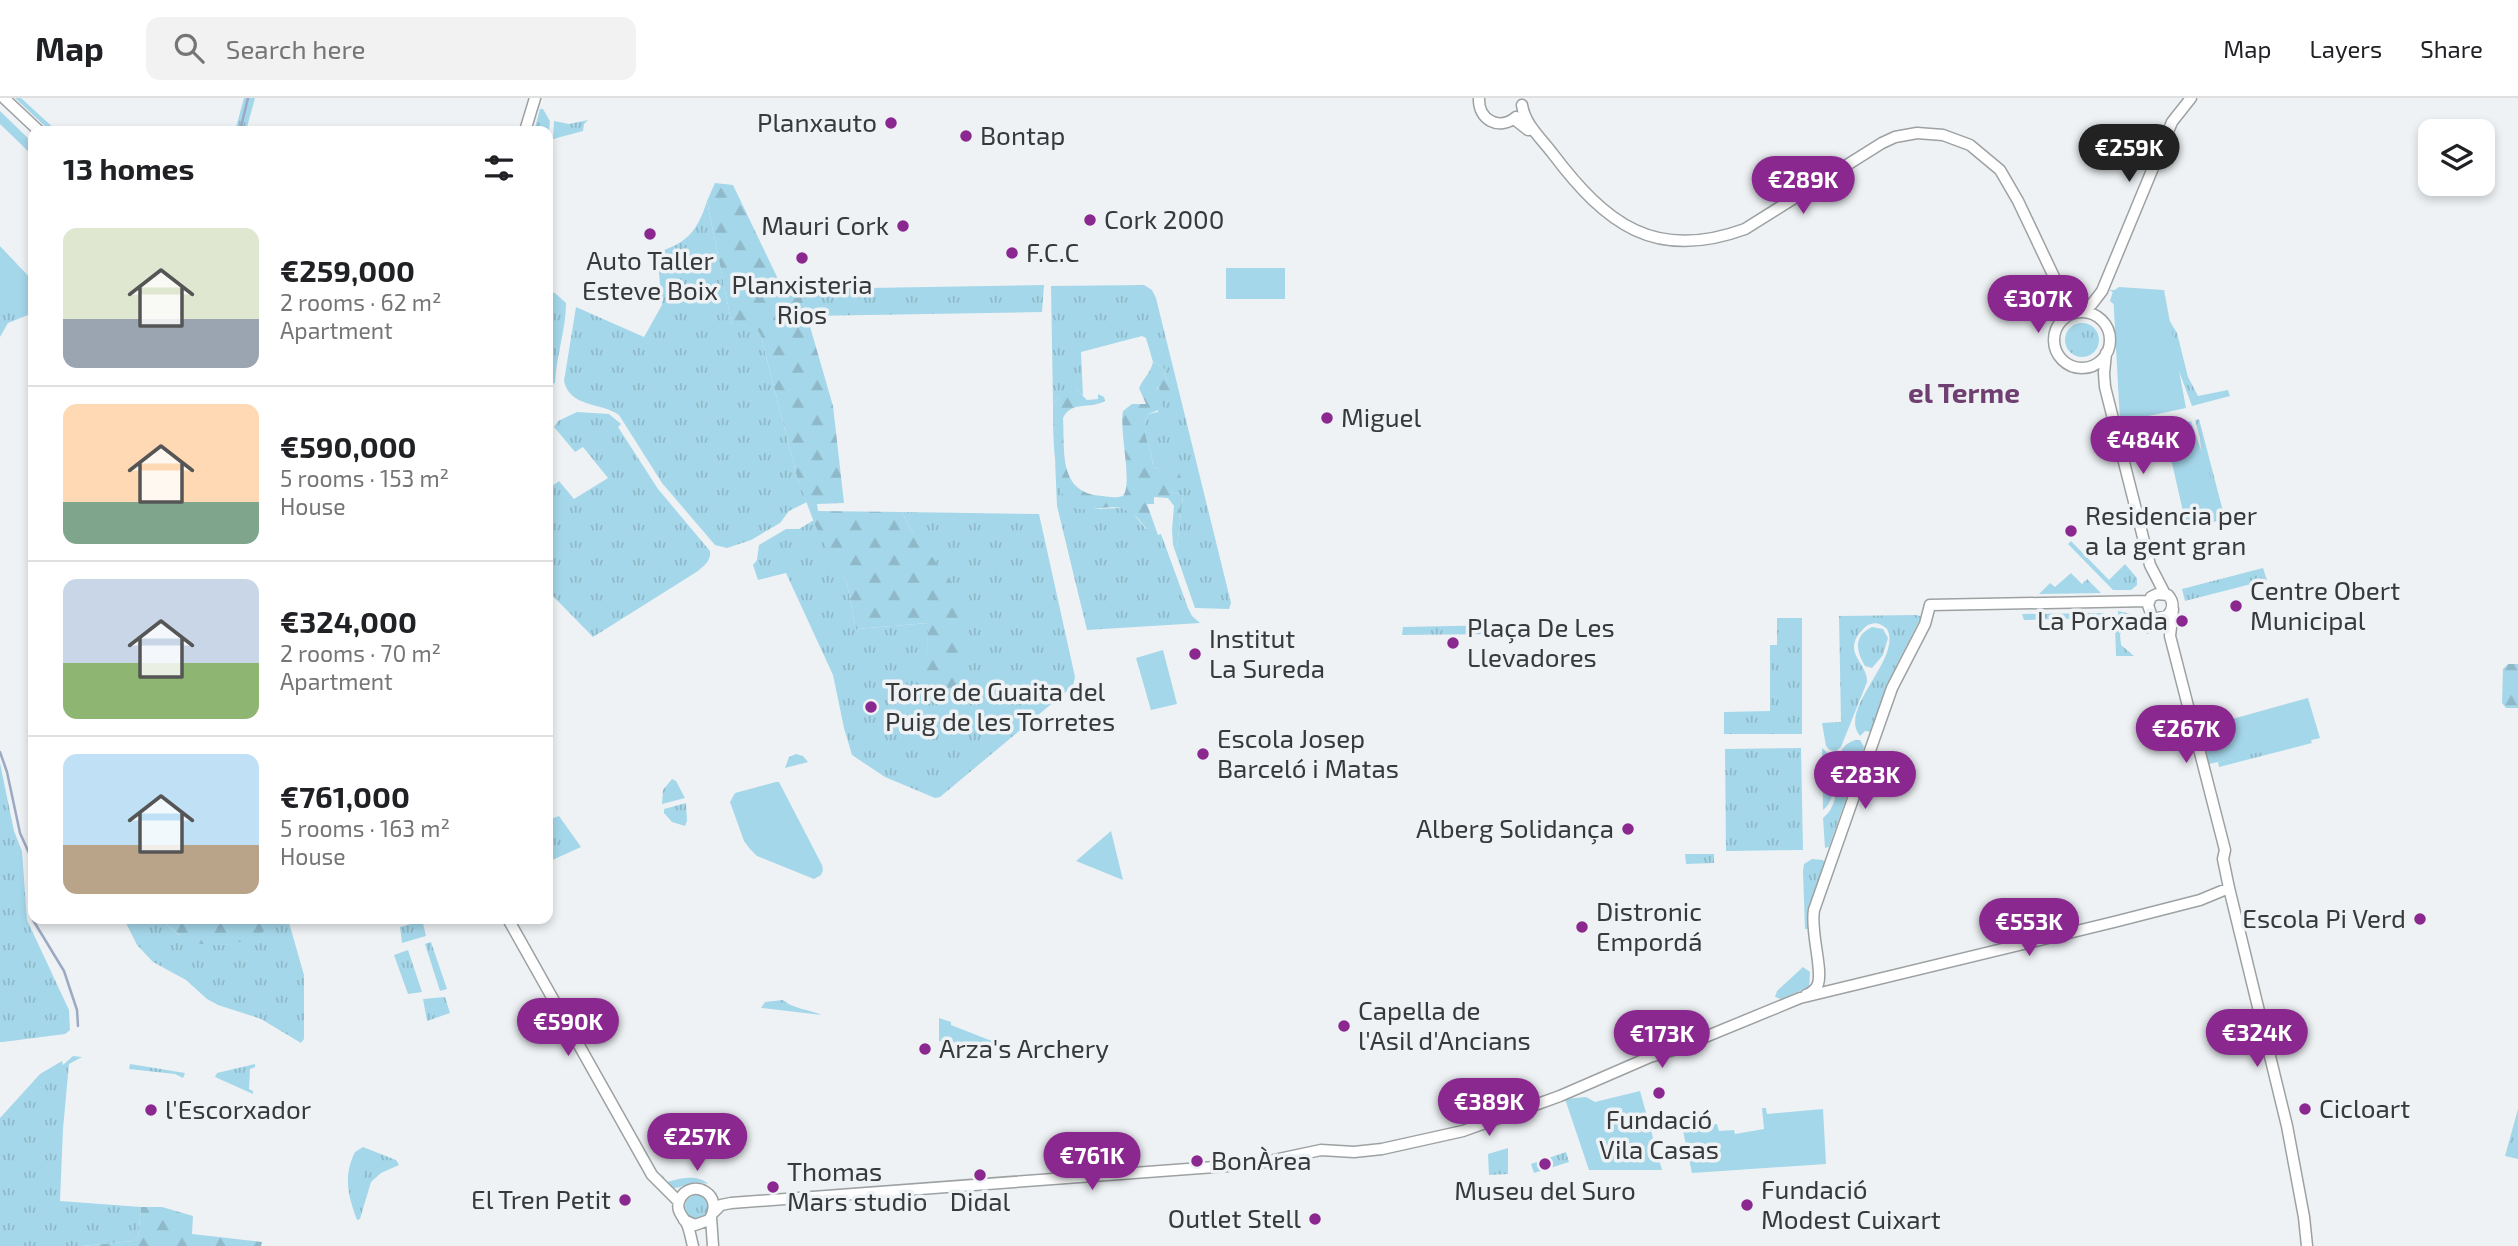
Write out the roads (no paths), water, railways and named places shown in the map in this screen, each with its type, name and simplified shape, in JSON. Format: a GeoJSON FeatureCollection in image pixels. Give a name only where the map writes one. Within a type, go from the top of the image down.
{"type":"FeatureCollection","features":[{"type":"Feature","properties":{"kind":"street"},"geometry":{"type":"LineString","coordinates":[[4,98],[34,126]]}},
{"type":"Feature","properties":{"kind":"street"},"geometry":{"type":"LineString","coordinates":[[527,126],[535,98]]}},
{"type":"Feature","properties":{"kind":"street"},"geometry":{"type":"LineString","coordinates":[[1479,98],[1480,110],[1491,121],[1503,123],[1514,119],[1522,102]]}},
{"type":"Feature","properties":{"kind":"street"},"geometry":{"type":"LineString","coordinates":[[2060,323],[2068,315],[2092,304],[2102,290],[2172,122],[2191,98]]}},
{"type":"Feature","properties":{"kind":"street"},"geometry":{"type":"LineString","coordinates":[[1522,102],[1527,121],[1587,196],[1634,231],[1685,243],[1724,237],[1745,229],[1864,153],[1895,137],[1927,133],[1957,139],[1984,155],[2000,170],[2018,201],[2065,300],[2077,312],[2087,312],[2105,324]]}},
{"type":"Feature","properties":{"kind":"street"},"geometry":{"type":"LineString","coordinates":[[1514,119],[1529,131],[1570,183],[1602,215],[1635,236],[1687,247],[1725,241],[1745,233],[1896,141],[1930,138],[1956,143],[1984,159],[2004,183],[2058,293],[2062,305],[2060,323],[2054,337],[2057,352],[2071,365],[2090,366],[2100,361],[2106,353]]}},
{"type":"Feature","properties":{"kind":"street"},"geometry":{"type":"LineString","coordinates":[[2102,290],[2105,324],[2109,333],[2105,387],[2154,575],[2172,601],[2170,636],[2225,850],[2223,859],[2229,888],[2287,1126],[2307,1246]]}},
{"type":"Feature","properties":{"kind":"street"},"geometry":{"type":"LineString","coordinates":[[2090,366],[2105,387]]}},
{"type":"Feature","properties":{"kind":"street"},"geometry":{"type":"LineString","coordinates":[[2154,575],[2150,599],[2154,616]]}},
{"type":"Feature","properties":{"kind":"street"},"geometry":{"type":"LineString","coordinates":[[684,1220],[699,1224],[715,1209],[1255,1164],[1321,1150],[1354,1152],[1382,1149],[1454,1133],[1515,1113],[1800,998],[1812,992],[1819,981],[1812,918],[1818,899],[1892,688],[1925,624],[1930,605],[2129,602],[2150,599],[2157,593],[2165,594]]}},
{"type":"Feature","properties":{"kind":"street"},"geometry":{"type":"LineString","coordinates":[[2129,602],[2154,616],[2170,636]]}},
{"type":"Feature","properties":{"kind":"street"},"geometry":{"type":"LineString","coordinates":[[2154,616],[2168,616],[2173,608]]}},
{"type":"Feature","properties":{"kind":"street"},"geometry":{"type":"LineString","coordinates":[[1800,998],[2200,900],[2229,888]]}},
{"type":"Feature","properties":{"kind":"street"},"geometry":{"type":"LineString","coordinates":[[511,924],[656,1181],[678,1202]]}},
{"type":"Feature","properties":{"kind":"street"},"geometry":{"type":"LineString","coordinates":[[693,1244],[679,1213],[678,1202],[684,1193],[693,1189],[708,1192],[715,1209],[713,1246]]}},
{"type":"Feature","properties":{"kind":"waterway"},"geometry":{"type":"LineString","coordinates":[[241,126],[248,98]]}},
{"type":"Feature","properties":{"kind":"waterway"},"geometry":{"type":"LineString","coordinates":[[0,752],[20,833],[28,851]]}},
{"type":"Feature","properties":{"kind":"waterway"},"geometry":{"type":"LineString","coordinates":[[35,924],[64,971],[77,1010],[78,1026]]}},
{"type":"Feature","properties":{"kind":"place","name":"Planxauto"},"geometry":{"type":"Point","coordinates":[891,123]}},
{"type":"Feature","properties":{"kind":"place","name":"Bontap"},"geometry":{"type":"Point","coordinates":[966,136]}},
{"type":"Feature","properties":{"kind":"place","name":"Cork 2000"},"geometry":{"type":"Point","coordinates":[1090,220]}},
{"type":"Feature","properties":{"kind":"place","name":"Mauri Cork"},"geometry":{"type":"Point","coordinates":[903,226]}},
{"type":"Feature","properties":{"kind":"place","name":"Auto Taller Esteve Boix"},"geometry":{"type":"Point","coordinates":[650,234]}},
{"type":"Feature","properties":{"kind":"place","name":"F.C.C"},"geometry":{"type":"Point","coordinates":[1012,253]}},
{"type":"Feature","properties":{"kind":"place","name":"Planxisteria Rios"},"geometry":{"type":"Point","coordinates":[802,258]}},
{"type":"Feature","properties":{"kind":"place","name":"Miguel"},"geometry":{"type":"Point","coordinates":[1327,418]}},
{"type":"Feature","properties":{"kind":"place","name":"Residencia per a la gent gran"},"geometry":{"type":"Point","coordinates":[2071,531]}},
{"type":"Feature","properties":{"kind":"place","name":"Centre Obert Municipal"},"geometry":{"type":"Point","coordinates":[2236,606]}},
{"type":"Feature","properties":{"kind":"place","name":"La Porxada"},"geometry":{"type":"Point","coordinates":[2182,621]}},
{"type":"Feature","properties":{"kind":"place","name":"Plaça De Les Llevadores"},"geometry":{"type":"Point","coordinates":[1453,643]}},
{"type":"Feature","properties":{"kind":"place","name":"Institut La Sureda"},"geometry":{"type":"Point","coordinates":[1195,654]}},
{"type":"Feature","properties":{"kind":"place","name":"Torre de Guaita del Puig de les Torretes"},"geometry":{"type":"Point","coordinates":[871,707]}},
{"type":"Feature","properties":{"kind":"place","name":"Escola Josep Barceló i Matas"},"geometry":{"type":"Point","coordinates":[1203,754]}},
{"type":"Feature","properties":{"kind":"place","name":"Alberg Solidança"},"geometry":{"type":"Point","coordinates":[1628,829]}},
{"type":"Feature","properties":{"kind":"place","name":"Escola Pi Verd"},"geometry":{"type":"Point","coordinates":[2420,919]}},
{"type":"Feature","properties":{"kind":"place","name":"Distronic Empordá"},"geometry":{"type":"Point","coordinates":[1582,927]}},
{"type":"Feature","properties":{"kind":"place","name":"Capella de l'Asil d'Ancians"},"geometry":{"type":"Point","coordinates":[1344,1026]}},
{"type":"Feature","properties":{"kind":"place","name":"Arza's Archery"},"geometry":{"type":"Point","coordinates":[925,1049]}},
{"type":"Feature","properties":{"kind":"place","name":"Fundació Vila Casas"},"geometry":{"type":"Point","coordinates":[1659,1093]}},
{"type":"Feature","properties":{"kind":"place","name":"Cicloart"},"geometry":{"type":"Point","coordinates":[2305,1109]}},
{"type":"Feature","properties":{"kind":"place","name":"l'Escorxador"},"geometry":{"type":"Point","coordinates":[151,1110]}},
{"type":"Feature","properties":{"kind":"place","name":"BonÀrea"},"geometry":{"type":"Point","coordinates":[1197,1161]}},
{"type":"Feature","properties":{"kind":"place","name":"Museu del Suro"},"geometry":{"type":"Point","coordinates":[1545,1164]}},
{"type":"Feature","properties":{"kind":"place","name":"Didal"},"geometry":{"type":"Point","coordinates":[980,1175]}},
{"type":"Feature","properties":{"kind":"place","name":"Thomas Mars studio"},"geometry":{"type":"Point","coordinates":[773,1187]}},
{"type":"Feature","properties":{"kind":"place","name":"El Tren Petit"},"geometry":{"type":"Point","coordinates":[625,1200]}},
{"type":"Feature","properties":{"kind":"place","name":"Fundació Modest Cuixart"},"geometry":{"type":"Point","coordinates":[1747,1205]}},
{"type":"Feature","properties":{"kind":"place","name":"Outlet Stell"},"geometry":{"type":"Point","coordinates":[1315,1219]}},
{"type":"Feature","properties":{"kind":"district","name":"el Terme"},"geometry":{"type":"Point","coordinates":[1964,393]}}]}
